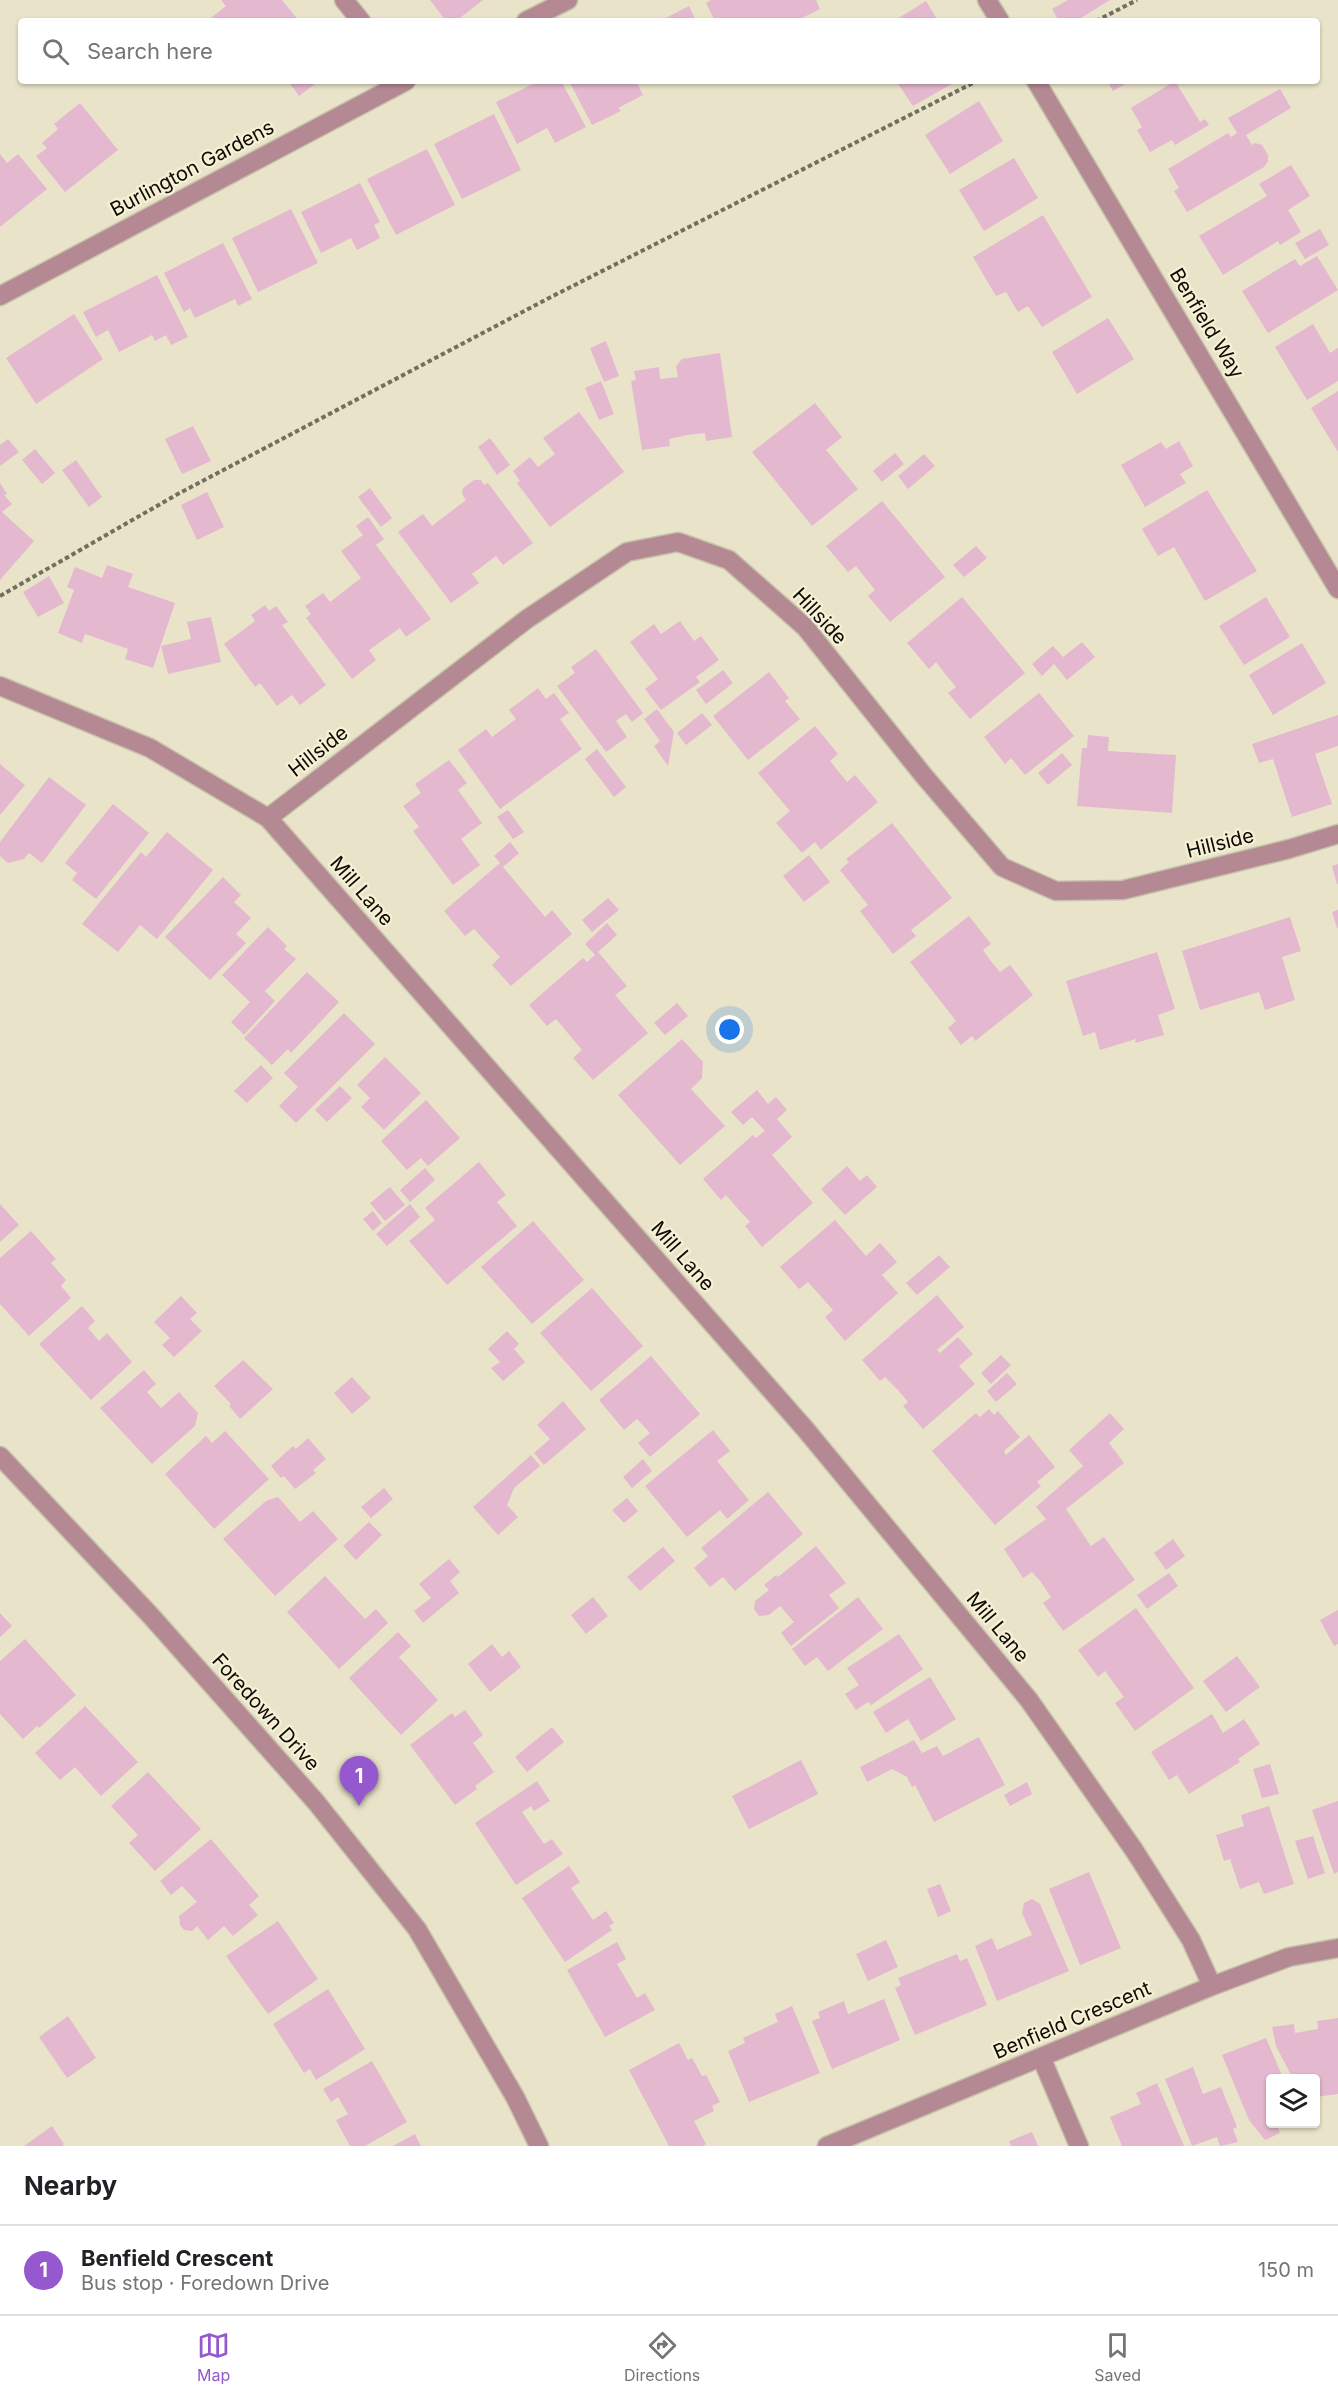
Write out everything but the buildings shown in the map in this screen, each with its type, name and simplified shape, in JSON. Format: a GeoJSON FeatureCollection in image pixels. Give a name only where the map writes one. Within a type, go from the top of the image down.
{"type":"FeatureCollection","features":[{"type":"Feature","properties":{"kind":"street"},"geometry":{"type":"LineString","coordinates":[[344,0],[359,18]]}},
{"type":"Feature","properties":{"kind":"street"},"geometry":{"type":"LineString","coordinates":[[532,18],[568,0]]}},
{"type":"Feature","properties":{"kind":"street"},"geometry":{"type":"LineString","coordinates":[[987,0],[998,18]]}},
{"type":"Feature","properties":{"kind":"street","name":"Burlington Gardens"},"geometry":{"type":"LineString","coordinates":[[0,296],[400,84]]}},
{"type":"Feature","properties":{"kind":"street","name":"Benfield Way"},"geometry":{"type":"LineString","coordinates":[[1038,84],[1338,589]]}},
{"type":"Feature","properties":{"kind":"street","name":"Hillside"},"geometry":{"type":"LineString","coordinates":[[268,818],[537,612],[627,552],[678,542],[729,560],[805,627],[924,776],[1002,867],[1056,891],[1123,890],[1288,849],[1338,834]]}},
{"type":"Feature","properties":{"kind":"street","name":"Mill Lane"},"geometry":{"type":"LineString","coordinates":[[0,686],[150,748],[268,818],[806,1430],[1029,1700],[1134,1850],[1191,1940],[1212,1986]]}},
{"type":"Feature","properties":{"kind":"street","name":"Foredown Drive"},"geometry":{"type":"LineString","coordinates":[[0,1456],[151,1616],[316,1802],[417,1929],[515,2097],[538,2146]]}},
{"type":"Feature","properties":{"kind":"street","name":"Benfield Crescent"},"geometry":{"type":"LineString","coordinates":[[827,2146],[1212,1986],[1289,1957],[1338,1948]]}},
{"type":"Feature","properties":{"kind":"street"},"geometry":{"type":"LineString","coordinates":[[1041,2057],[1079,2146]]}},
{"type":"Feature","properties":{"kind":"path"},"geometry":{"type":"LineString","coordinates":[[1102,18],[1137,0]]}},
{"type":"Feature","properties":{"kind":"path"},"geometry":{"type":"LineString","coordinates":[[0,596],[176,495],[549,298],[971,84]]}},
{"type":"Feature","properties":{"kind":"place","name":"Benfield Crescent"},"geometry":{"type":"Point","coordinates":[359,1806]}}]}
